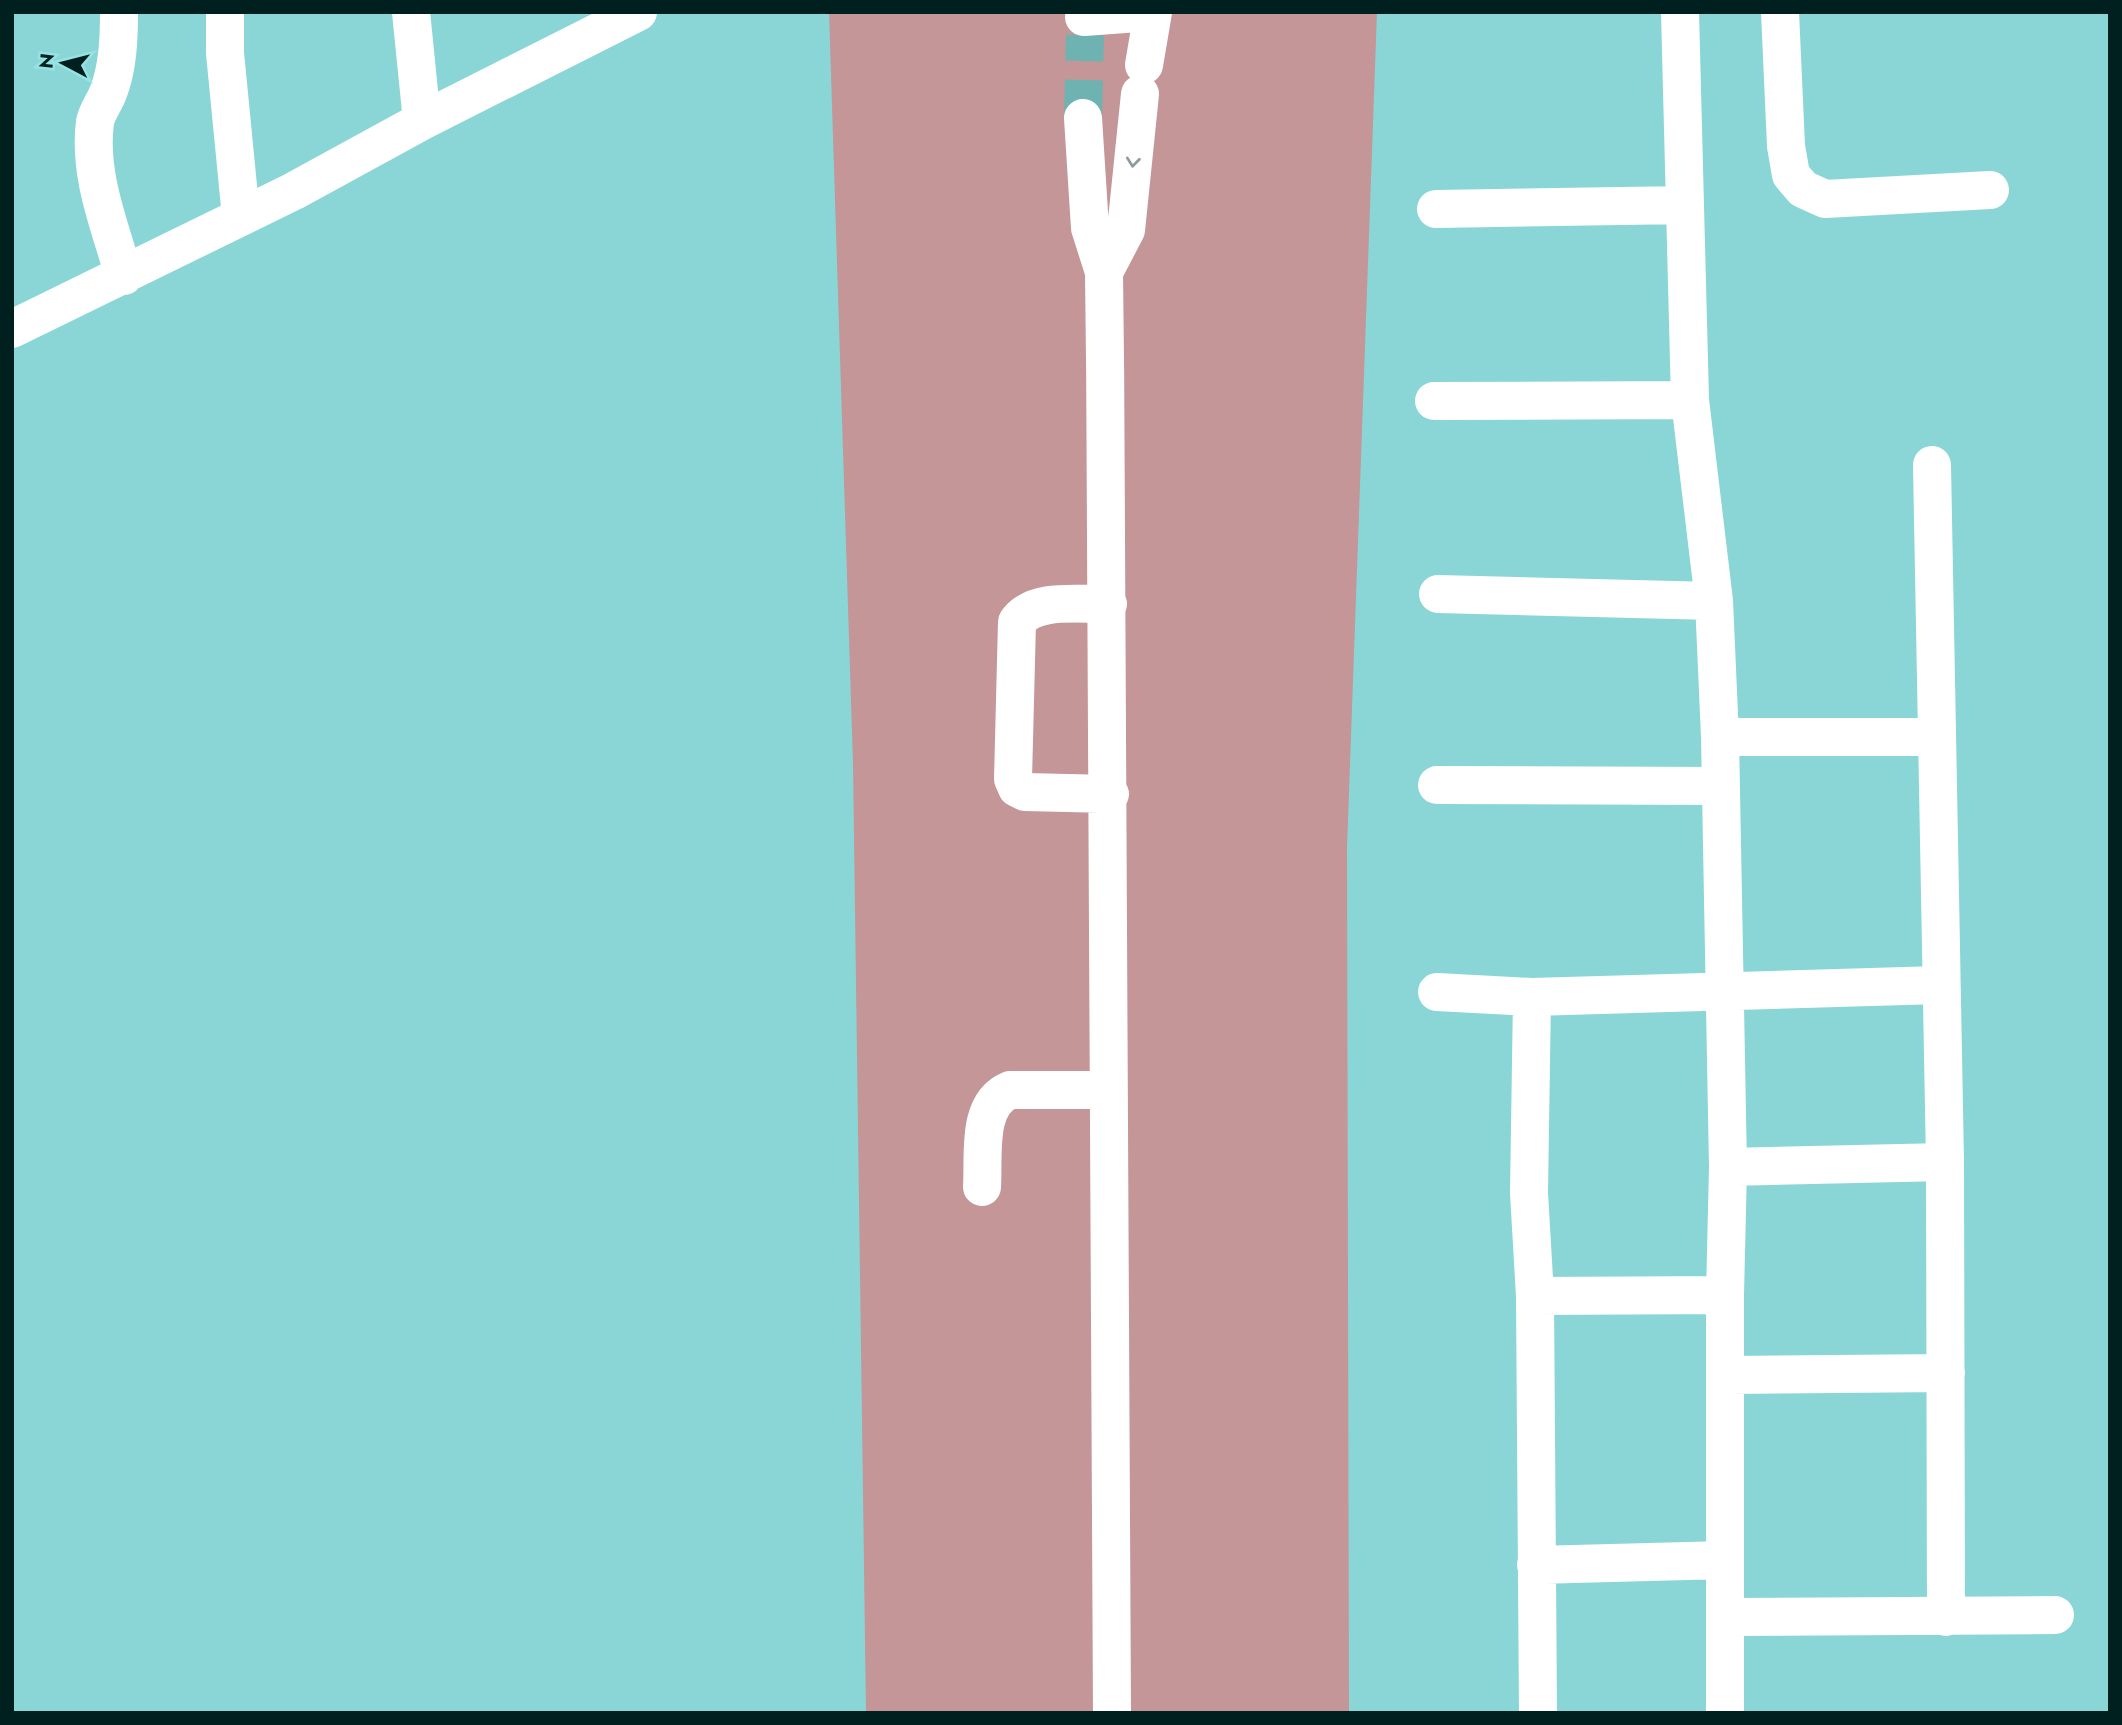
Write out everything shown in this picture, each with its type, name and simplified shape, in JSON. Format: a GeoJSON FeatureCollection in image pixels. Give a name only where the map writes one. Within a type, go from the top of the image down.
{"type":"FeatureCollection","features":[{"type":"Feature","properties":{"kind":"street"},"geometry":{"type":"LineString","coordinates":[[119,12],[115,67],[109,91],[96,118],[92,153],[96,177],[124,276]]}},
{"type":"Feature","properties":{"kind":"street"},"geometry":{"type":"LineString","coordinates":[[225,12],[225,53],[241,217]]}},
{"type":"Feature","properties":{"kind":"street"},"geometry":{"type":"LineString","coordinates":[[411,12],[422,121]]}},
{"type":"Feature","properties":{"kind":"street"},"geometry":{"type":"LineString","coordinates":[[12,329],[241,217],[422,121],[638,12]]}},
{"type":"Feature","properties":{"kind":"street"},"geometry":{"type":"LineString","coordinates":[[1076,21],[1152,12],[1125,230],[1104,272]]}},
{"type":"Feature","properties":{"kind":"street"},"geometry":{"type":"LineString","coordinates":[[1680,12],[1690,400],[1714,601],[1720,737],[1728,1167],[1725,1295],[1725,1713]]}},
{"type":"Feature","properties":{"kind":"street"},"geometry":{"type":"LineString","coordinates":[[1780,12],[1787,146],[1791,175],[1803,189],[1825,199],[1990,190]]}},
{"type":"Feature","properties":{"kind":"street"},"geometry":{"type":"LineString","coordinates":[[1083,118],[1090,228],[1104,272],[1110,794],[1107,1090],[1112,1713]]}},
{"type":"Feature","properties":{"kind":"street"},"geometry":{"type":"LineString","coordinates":[[1436,209],[1685,205]]}},
{"type":"Feature","properties":{"kind":"street"},"geometry":{"type":"LineString","coordinates":[[1434,401],[1690,400]]}},
{"type":"Feature","properties":{"kind":"street"},"geometry":{"type":"LineString","coordinates":[[1932,465],[1939,985],[1945,1162],[1945,1617]]}},
{"type":"Feature","properties":{"kind":"street"},"geometry":{"type":"LineString","coordinates":[[1438,594],[1714,601]]}},
{"type":"Feature","properties":{"kind":"street"},"geometry":{"type":"LineString","coordinates":[[1108,604],[1036,606],[1024,612],[1017,622],[1013,779],[1017,788],[1025,792],[1110,794]]}},
{"type":"Feature","properties":{"kind":"street"},"geometry":{"type":"LineString","coordinates":[[1720,737],[1937,737]]}},
{"type":"Feature","properties":{"kind":"street"},"geometry":{"type":"LineString","coordinates":[[1437,785],[1720,786]]}},
{"type":"Feature","properties":{"kind":"street"},"geometry":{"type":"LineString","coordinates":[[1437,992],[1532,997],[1939,985]]}},
{"type":"Feature","properties":{"kind":"street"},"geometry":{"type":"LineString","coordinates":[[1532,997],[1529,1193],[1535,1296],[1538,1713]]}},
{"type":"Feature","properties":{"kind":"street"},"geometry":{"type":"LineString","coordinates":[[982,1187],[985,1128],[989,1106],[998,1095],[1010,1090],[1107,1090]]}},
{"type":"Feature","properties":{"kind":"street"},"geometry":{"type":"LineString","coordinates":[[1728,1167],[1945,1162]]}},
{"type":"Feature","properties":{"kind":"street"},"geometry":{"type":"LineString","coordinates":[[1535,1296],[1725,1295]]}},
{"type":"Feature","properties":{"kind":"street"},"geometry":{"type":"LineString","coordinates":[[1727,1375],[1946,1373]]}},
{"type":"Feature","properties":{"kind":"street"},"geometry":{"type":"LineString","coordinates":[[1536,1564],[1726,1560]]}},
{"type":"Feature","properties":{"kind":"street"},"geometry":{"type":"LineString","coordinates":[[1725,1617],[2055,1615]]}},
{"type":"Feature","properties":{"kind":"shaded area"},"geometry":{"type":"Polygon","coordinates":[[[829,12],[1377,12],[1347,848],[1349,1713],[866,1713],[853,764],[829,12]]]}},
{"type":"Feature","properties":{"kind":"tunnel"},"geometry":{"type":"LineString","coordinates":[[1083,118],[1085,35]]}}]}
